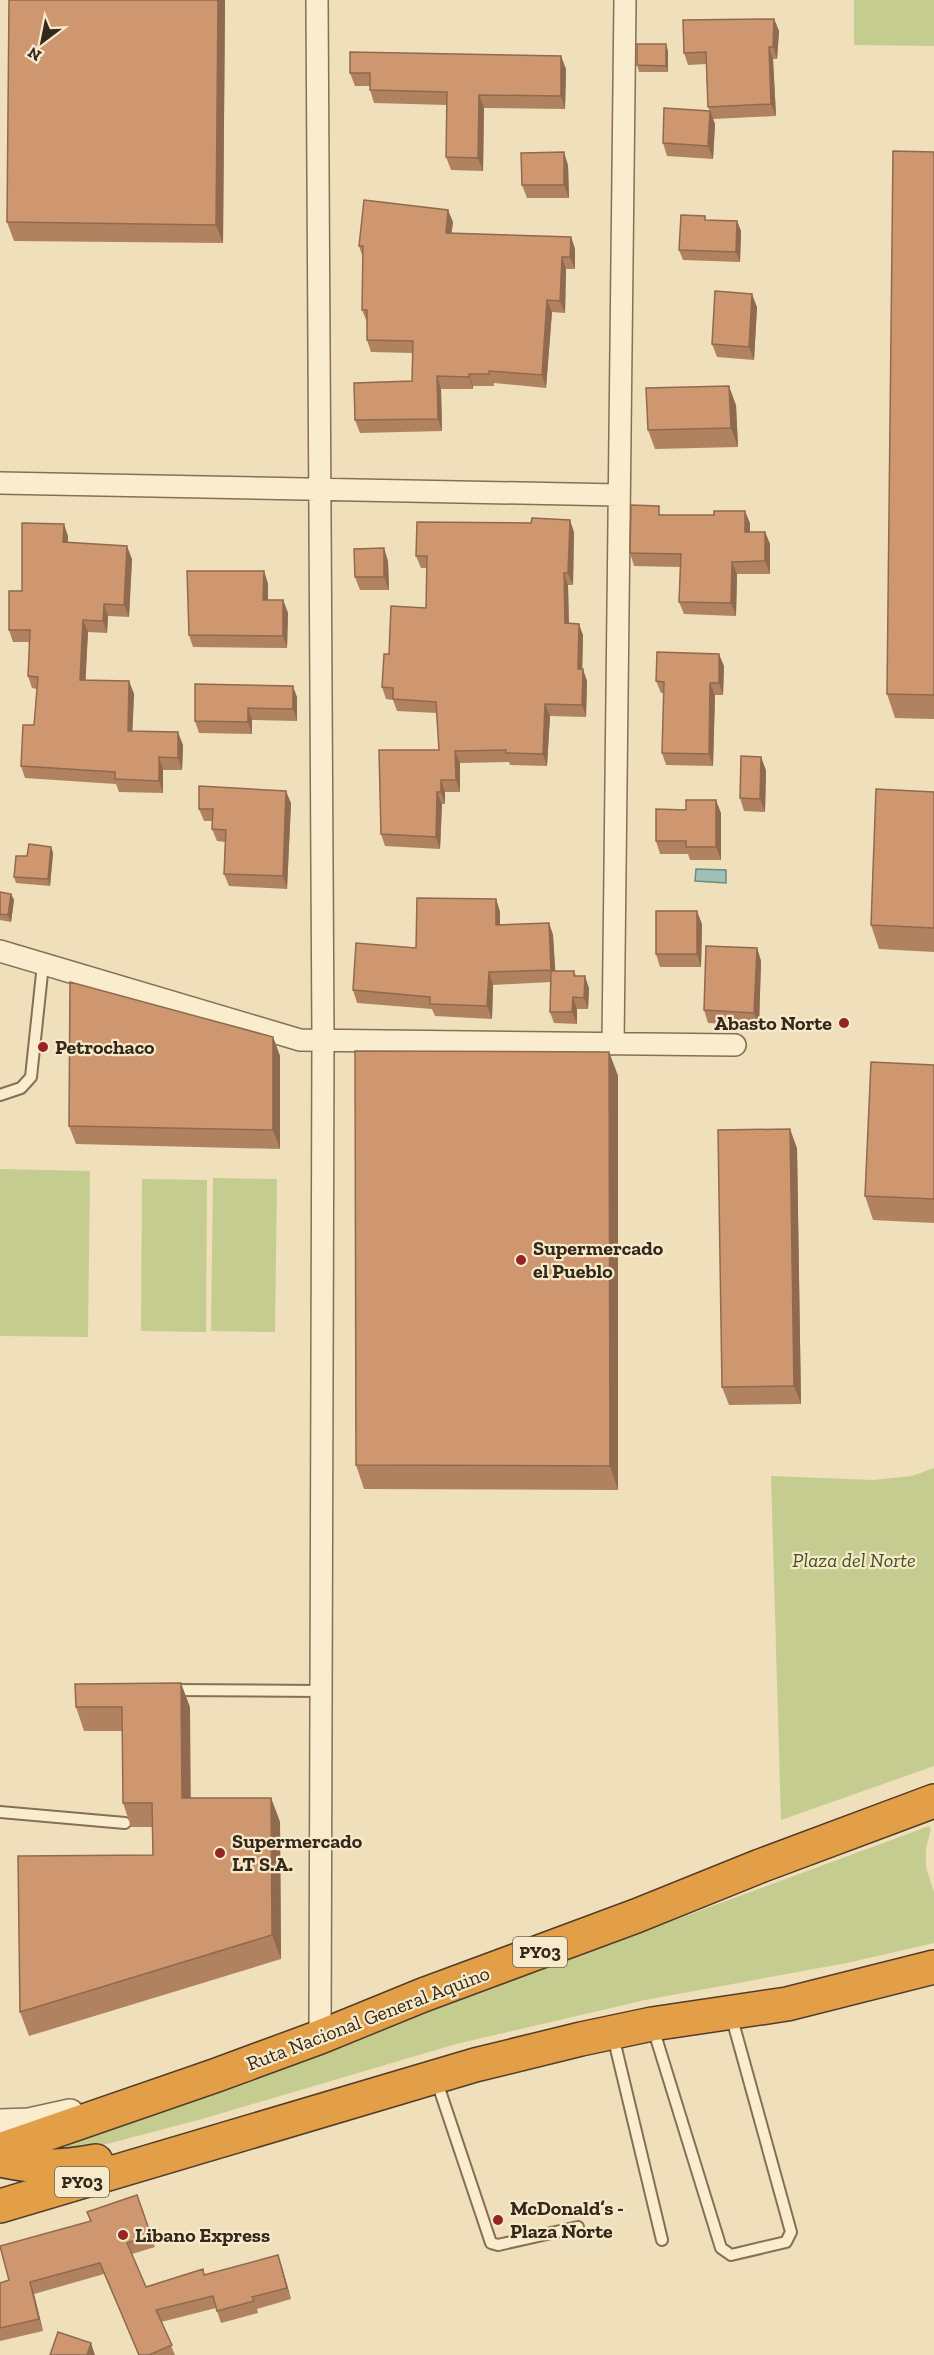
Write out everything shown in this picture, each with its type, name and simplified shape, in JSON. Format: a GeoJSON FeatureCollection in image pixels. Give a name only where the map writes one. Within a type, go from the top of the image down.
{"type":"FeatureCollection","features":[{"type":"Feature","properties":{"kind":"highway","name":"Ruta Nacional General Aquino"},"geometry":{"type":"LineString","coordinates":[[0,2150],[321,2037],[423,1995],[934,1801]]}},
{"type":"Feature","properties":{"kind":"highway","name":"PY03"},"geometry":{"type":"LineString","coordinates":[[0,2206],[435,2076],[612,2032],[787,2004],[934,1967]]}},
{"type":"Feature","properties":{"kind":"highway"},"geometry":{"type":"LineString","coordinates":[[0,2160],[33,2167],[66,2167],[111,2158],[132,2159],[145,2164]]}},
{"type":"Feature","properties":{"kind":"street"},"geometry":{"type":"LineString","coordinates":[[317,0],[323,1040],[321,2037]]}},
{"type":"Feature","properties":{"kind":"street"},"geometry":{"type":"LineString","coordinates":[[613,1044],[625,0]]}},
{"type":"Feature","properties":{"kind":"street"},"geometry":{"type":"LineString","coordinates":[[0,483],[620,495]]}},
{"type":"Feature","properties":{"kind":"street"},"geometry":{"type":"LineString","coordinates":[[0,951],[300,1040],[735,1046]]}},
{"type":"Feature","properties":{"kind":"street"},"geometry":{"type":"LineString","coordinates":[[0,2123],[29,2122],[75,2112],[94,2118]]}},
{"type":"Feature","properties":{"kind":"lane"},"geometry":{"type":"LineString","coordinates":[[0,1095],[21,1088],[31,1077],[43,964]]}},
{"type":"Feature","properties":{"kind":"lane"},"geometry":{"type":"LineString","coordinates":[[158,1689],[321,1691]]}},
{"type":"Feature","properties":{"kind":"lane"},"geometry":{"type":"LineString","coordinates":[[0,1812],[126,1823]]}},
{"type":"Feature","properties":{"kind":"lane"},"geometry":{"type":"LineString","coordinates":[[652,2024],[720,2248],[731,2255],[786,2242],[791,2232],[730,2012]]}},
{"type":"Feature","properties":{"kind":"lane"},"geometry":{"type":"LineString","coordinates":[[612,2032],[662,2240]]}},
{"type":"Feature","properties":{"kind":"lane"},"geometry":{"type":"LineString","coordinates":[[435,2076],[491,2242],[498,2245],[578,2227]]}},
{"type":"Feature","properties":{"kind":"green space"},"geometry":{"type":"Polygon","coordinates":[[[854,0],[934,0],[934,46],[854,45],[854,0]]]}},
{"type":"Feature","properties":{"kind":"green space"},"geometry":{"type":"Polygon","coordinates":[[[0,1169],[90,1171],[88,1337],[0,1336],[0,1169]]]}},
{"type":"Feature","properties":{"kind":"green space"},"geometry":{"type":"Polygon","coordinates":[[[213,1178],[277,1179],[275,1332],[211,1331],[213,1178]]]}},
{"type":"Feature","properties":{"kind":"green space"},"geometry":{"type":"Polygon","coordinates":[[[142,1179],[207,1180],[206,1332],[141,1331],[142,1179]]]}},
{"type":"Feature","properties":{"kind":"green space","name":"Plaza del Norte"},"geometry":{"type":"Polygon","coordinates":[[[934,1468],[934,1766],[781,1820],[771,1476],[873,1480],[912,1476],[934,1468]]]}},
{"type":"Feature","properties":{"kind":"green space"},"geometry":{"type":"Polygon","coordinates":[[[929,1826],[931,1829],[926,1848],[926,1867],[934,1892],[934,1943],[847,1963],[645,2000],[456,2044],[202,2119],[61,2156],[49,2151],[929,1826]]]}},
{"type":"Feature","properties":{"kind":"water"},"geometry":{"type":"Polygon","coordinates":[[[696,869],[726,870],[726,883],[695,881],[696,869]]]}},
{"type":"Feature","properties":{"kind":"building"},"geometry":{"type":"Polygon","coordinates":[[[9,0],[218,0],[216,225],[7,222],[9,0]]]}},
{"type":"Feature","properties":{"kind":"building"},"geometry":{"type":"Polygon","coordinates":[[[774,19],[773,47],[769,47],[771,104],[708,107],[706,52],[684,53],[683,20],[774,19]]]}},
{"type":"Feature","properties":{"kind":"building"},"geometry":{"type":"Polygon","coordinates":[[[637,44],[666,44],[666,66],[637,65],[637,44]]]}},
{"type":"Feature","properties":{"kind":"building"},"geometry":{"type":"Polygon","coordinates":[[[350,52],[561,56],[561,96],[479,95],[478,158],[446,157],[447,92],[370,90],[370,73],[350,73],[350,52]]]}},
{"type":"Feature","properties":{"kind":"building"},"geometry":{"type":"Polygon","coordinates":[[[664,108],[710,111],[708,146],[663,143],[664,108]]]}},
{"type":"Feature","properties":{"kind":"building"},"geometry":{"type":"Polygon","coordinates":[[[893,151],[934,152],[934,695],[887,694],[893,151]]]}},
{"type":"Feature","properties":{"kind":"building"},"geometry":{"type":"Polygon","coordinates":[[[564,152],[564,185],[522,185],[521,153],[564,152]]]}},
{"type":"Feature","properties":{"kind":"building"},"geometry":{"type":"Polygon","coordinates":[[[364,200],[448,210],[446,233],[571,237],[570,257],[562,257],[560,301],[547,300],[542,375],[489,371],[489,374],[469,374],[469,377],[437,376],[438,419],[355,420],[354,383],[412,381],[413,341],[367,340],[367,310],[362,310],[363,246],[359,246],[364,200]]]}},
{"type":"Feature","properties":{"kind":"building"},"geometry":{"type":"Polygon","coordinates":[[[681,215],[705,216],[705,220],[737,221],[736,252],[679,250],[681,215]]]}},
{"type":"Feature","properties":{"kind":"building"},"geometry":{"type":"Polygon","coordinates":[[[715,291],[752,294],[749,347],[712,344],[715,291]]]}},
{"type":"Feature","properties":{"kind":"building"},"geometry":{"type":"Polygon","coordinates":[[[729,386],[731,428],[648,430],[646,388],[729,386]]]}},
{"type":"Feature","properties":{"kind":"building"},"geometry":{"type":"Polygon","coordinates":[[[631,505],[659,506],[659,515],[714,515],[714,511],[745,511],[745,532],[765,532],[765,561],[732,562],[731,603],[679,602],[681,554],[630,553],[631,505]]]}},
{"type":"Feature","properties":{"kind":"building"},"geometry":{"type":"Polygon","coordinates":[[[532,518],[570,520],[568,573],[564,573],[565,623],[579,624],[578,669],[583,669],[582,705],[545,704],[543,754],[506,753],[506,750],[455,751],[456,780],[441,780],[441,792],[437,792],[436,837],[381,834],[379,750],[439,750],[436,702],[393,699],[393,688],[382,687],[384,654],[389,654],[391,606],[426,608],[427,556],[416,556],[417,522],[531,523],[532,518]]]}},
{"type":"Feature","properties":{"kind":"building"},"geometry":{"type":"Polygon","coordinates":[[[22,523],[64,524],[63,542],[127,546],[124,605],[104,604],[103,621],[83,620],[80,680],[129,681],[128,731],[178,732],[178,758],[159,757],[159,781],[115,779],[115,772],[21,766],[23,725],[34,725],[38,677],[28,676],[30,630],[9,630],[9,591],[22,591],[22,523]]]}},
{"type":"Feature","properties":{"kind":"building"},"geometry":{"type":"Polygon","coordinates":[[[384,548],[384,577],[355,577],[354,549],[384,548]]]}},
{"type":"Feature","properties":{"kind":"building"},"geometry":{"type":"Polygon","coordinates":[[[187,571],[264,571],[263,600],[283,600],[283,636],[189,635],[187,571]]]}},
{"type":"Feature","properties":{"kind":"building"},"geometry":{"type":"Polygon","coordinates":[[[657,652],[719,654],[719,683],[710,683],[709,754],[662,753],[664,682],[656,681],[657,652]]]}},
{"type":"Feature","properties":{"kind":"building"},"geometry":{"type":"Polygon","coordinates":[[[195,684],[293,686],[293,709],[248,708],[248,722],[195,721],[195,684]]]}},
{"type":"Feature","properties":{"kind":"building"},"geometry":{"type":"Polygon","coordinates":[[[741,756],[761,757],[760,799],[740,798],[741,756]]]}},
{"type":"Feature","properties":{"kind":"building"},"geometry":{"type":"Polygon","coordinates":[[[199,786],[286,791],[283,876],[224,874],[226,830],[212,829],[213,809],[199,809],[199,786]]]}},
{"type":"Feature","properties":{"kind":"building"},"geometry":{"type":"Polygon","coordinates":[[[876,789],[934,792],[934,928],[871,925],[876,789]]]}},
{"type":"Feature","properties":{"kind":"building"},"geometry":{"type":"Polygon","coordinates":[[[686,800],[716,800],[716,847],[686,847],[686,841],[656,841],[656,809],[686,810],[686,800]]]}},
{"type":"Feature","properties":{"kind":"building"},"geometry":{"type":"Polygon","coordinates":[[[29,844],[51,847],[48,879],[14,877],[16,856],[27,856],[29,844]]]}},
{"type":"Feature","properties":{"kind":"building"},"geometry":{"type":"Polygon","coordinates":[[[0,892],[11,894],[8,915],[0,914],[0,892]]]}},
{"type":"Feature","properties":{"kind":"building"},"geometry":{"type":"Polygon","coordinates":[[[417,898],[496,899],[496,925],[549,923],[551,970],[489,972],[487,1006],[430,1004],[430,997],[353,990],[356,943],[416,948],[417,898]]]}},
{"type":"Feature","properties":{"kind":"building"},"geometry":{"type":"Polygon","coordinates":[[[656,911],[697,911],[697,954],[656,954],[656,911]]]}},
{"type":"Feature","properties":{"kind":"building"},"geometry":{"type":"Polygon","coordinates":[[[706,946],[757,948],[754,1013],[704,1010],[706,946]]]}},
{"type":"Feature","properties":{"kind":"building"},"geometry":{"type":"Polygon","coordinates":[[[551,971],[574,971],[574,976],[585,976],[584,998],[573,997],[572,1012],[550,1012],[551,971]]]}},
{"type":"Feature","properties":{"kind":"building"},"geometry":{"type":"Polygon","coordinates":[[[70,982],[273,1037],[273,1130],[69,1126],[70,982]]]}},
{"type":"Feature","properties":{"kind":"building"},"geometry":{"type":"Polygon","coordinates":[[[355,1051],[609,1052],[610,1466],[356,1465],[355,1051]]]}},
{"type":"Feature","properties":{"kind":"building"},"geometry":{"type":"Polygon","coordinates":[[[871,1062],[934,1065],[934,1199],[865,1196],[871,1062]]]}},
{"type":"Feature","properties":{"kind":"building"},"geometry":{"type":"Polygon","coordinates":[[[790,1129],[794,1386],[722,1387],[718,1130],[790,1129]]]}},
{"type":"Feature","properties":{"kind":"building","name":"Supermercado LT S.A."},"geometry":{"type":"Polygon","coordinates":[[[181,1683],[182,1798],[271,1798],[272,1935],[20,2012],[18,1856],[153,1855],[152,1803],[123,1803],[122,1707],[76,1707],[75,1684],[181,1683]]]}},
{"type":"Feature","properties":{"kind":"building"},"geometry":{"type":"Polygon","coordinates":[[[137,2195],[151,2235],[127,2243],[146,2287],[203,2269],[204,2275],[278,2255],[287,2288],[252,2297],[254,2301],[217,2311],[213,2296],[156,2310],[172,2345],[149,2355],[139,2355],[100,2263],[30,2282],[39,2319],[0,2328],[0,2283],[9,2280],[0,2246],[91,2221],[87,2212],[137,2195]]]}},
{"type":"Feature","properties":{"kind":"building"},"geometry":{"type":"Polygon","coordinates":[[[58,2332],[91,2343],[87,2355],[50,2355],[58,2332]]]}},
{"type":"Feature","properties":{"kind":"place","name":"Abasto Norte"},"geometry":{"type":"Point","coordinates":[844,1023]}},
{"type":"Feature","properties":{"kind":"place","name":"Petrochaco"},"geometry":{"type":"Point","coordinates":[43,1047]}},
{"type":"Feature","properties":{"kind":"place","name":"Supermercado el Pueblo"},"geometry":{"type":"Point","coordinates":[521,1260]}},
{"type":"Feature","properties":{"kind":"place","name":"Supermercado LT S.A."},"geometry":{"type":"Point","coordinates":[220,1853]}},
{"type":"Feature","properties":{"kind":"place","name":"McDonald’s - Plaza Norte"},"geometry":{"type":"Point","coordinates":[498,2220]}},
{"type":"Feature","properties":{"kind":"place","name":"Libano Express"},"geometry":{"type":"Point","coordinates":[123,2235]}}]}
